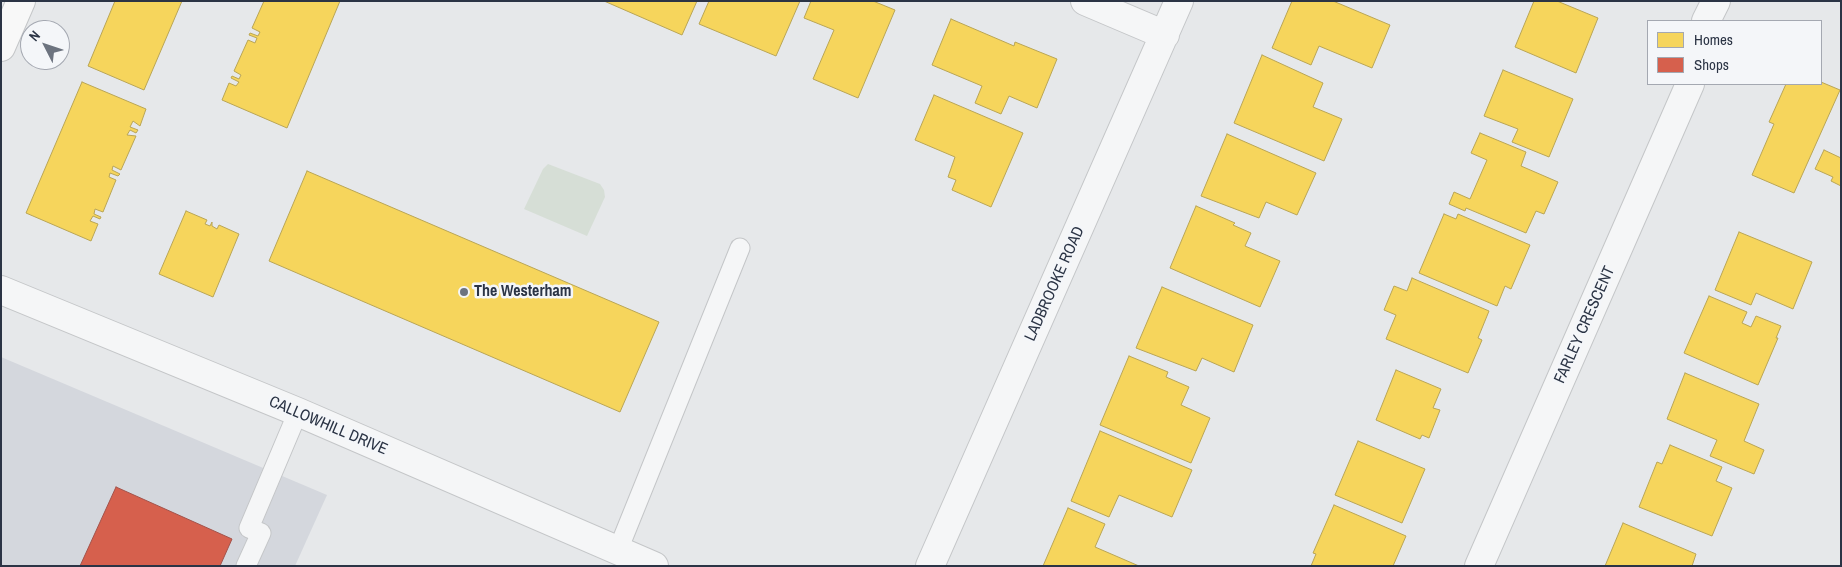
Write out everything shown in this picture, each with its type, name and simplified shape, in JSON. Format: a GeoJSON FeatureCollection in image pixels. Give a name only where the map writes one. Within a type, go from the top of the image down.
{"type":"FeatureCollection","features":[{"type":"Feature","properties":{"kind":"main road"},"geometry":{"type":"LineString","coordinates":[[1,47],[21,1]]}},
{"type":"Feature","properties":{"kind":"street"},"geometry":{"type":"LineString","coordinates":[[1085,1],[1164,35]]}},
{"type":"Feature","properties":{"kind":"street","name":"LADBROOKE ROAD"},"geometry":{"type":"LineString","coordinates":[[930,566],[1179,1]]}},
{"type":"Feature","properties":{"kind":"street"},"geometry":{"type":"LineString","coordinates":[[1706,20],[1716,1]]}},
{"type":"Feature","properties":{"kind":"street","name":"FARLEY CRESCENT"},"geometry":{"type":"LineString","coordinates":[[1479,566],[1690,85]]}},
{"type":"Feature","properties":{"kind":"street","name":"CALLOWHILL DRIVE"},"geometry":{"type":"LineString","coordinates":[[1,290],[298,412],[654,566]]}},
{"type":"Feature","properties":{"kind":"lane"},"geometry":{"type":"LineString","coordinates":[[618,550],[740,248]]}},
{"type":"Feature","properties":{"kind":"lane"},"geometry":{"type":"LineString","coordinates":[[246,566],[260,533],[249,528],[298,412]]}},
{"type":"Feature","properties":{"kind":"shaded area"},"geometry":{"type":"Polygon","coordinates":[[[548,164],[600,184],[604,190],[605,197],[587,236],[524,209],[543,169],[548,164]]]}},
{"type":"Feature","properties":{"kind":"shaded area"},"geometry":{"type":"Polygon","coordinates":[[[1,357],[327,495],[295,566],[1,566],[1,357]]]}},
{"type":"Feature","properties":{"kind":"building: Homes"},"geometry":{"type":"Polygon","coordinates":[[[115,1],[182,1],[144,90],[88,66],[115,1]]]}},
{"type":"Feature","properties":{"kind":"building: Homes"},"geometry":{"type":"Polygon","coordinates":[[[264,1],[340,1],[287,128],[222,100],[229,83],[236,86],[239,82],[231,78],[232,76],[239,79],[241,75],[234,71],[248,40],[255,43],[257,38],[249,35],[250,33],[258,36],[260,32],[252,28],[264,1]]]}},
{"type":"Feature","properties":{"kind":"building: Homes"},"geometry":{"type":"Polygon","coordinates":[[[604,1],[697,1],[682,35],[604,1]]]}},
{"type":"Feature","properties":{"kind":"building: Homes"},"geometry":{"type":"Polygon","coordinates":[[[709,1],[800,1],[776,56],[699,24],[709,1]]]}},
{"type":"Feature","properties":{"kind":"building: Homes"},"geometry":{"type":"Polygon","coordinates":[[[811,1],[873,1],[895,10],[858,98],[813,79],[834,30],[804,18],[811,1]]]}},
{"type":"Feature","properties":{"kind":"building: Homes"},"geometry":{"type":"Polygon","coordinates":[[[1292,1],[1333,1],[1390,25],[1372,68],[1319,46],[1311,65],[1272,48],[1292,1]]]}},
{"type":"Feature","properties":{"kind":"building: Homes"},"geometry":{"type":"Polygon","coordinates":[[[1534,1],[1557,1],[1598,18],[1576,73],[1515,47],[1534,1]]]}},
{"type":"Feature","properties":{"kind":"building: Homes"},"geometry":{"type":"Polygon","coordinates":[[[951,19],[1014,46],[1015,42],[1057,59],[1037,108],[1009,96],[1001,114],[975,103],[982,86],[932,65],[951,19]]]}},
{"type":"Feature","properties":{"kind":"building: Homes"},"geometry":{"type":"Polygon","coordinates":[[[1262,55],[1323,83],[1313,107],[1342,119],[1324,161],[1234,123],[1262,55]]]}},
{"type":"Feature","properties":{"kind":"building: Homes"},"geometry":{"type":"Polygon","coordinates":[[[1503,70],[1573,99],[1549,157],[1512,142],[1518,129],[1484,116],[1503,70]]]}},
{"type":"Feature","properties":{"kind":"building: Homes"},"geometry":{"type":"Polygon","coordinates":[[[82,82],[146,109],[140,126],[133,121],[130,127],[138,130],[136,133],[130,130],[127,135],[136,136],[121,170],[113,166],[112,170],[120,174],[118,176],[110,173],[109,177],[116,180],[103,212],[95,209],[94,214],[101,217],[100,219],[93,216],[90,221],[98,224],[91,241],[26,213],[82,82]]]}},
{"type":"Feature","properties":{"kind":"building: Homes"},"geometry":{"type":"Polygon","coordinates":[[[1822,82],[1840,90],[1794,193],[1752,175],[1774,124],[1769,122],[1786,85],[1822,85],[1822,82]]]}},
{"type":"Feature","properties":{"kind":"building: Homes"},"geometry":{"type":"Polygon","coordinates":[[[934,95],[1023,133],[991,207],[952,190],[956,180],[948,177],[955,157],[915,140],[934,95]]]}},
{"type":"Feature","properties":{"kind":"building: Homes"},"geometry":{"type":"Polygon","coordinates":[[[1480,133],[1526,152],[1521,166],[1558,182],[1544,214],[1536,211],[1526,233],[1466,208],[1465,211],[1449,204],[1454,192],[1470,199],[1487,160],[1471,153],[1480,133]]]}},
{"type":"Feature","properties":{"kind":"building: Homes"},"geometry":{"type":"Polygon","coordinates":[[[1227,134],[1316,173],[1297,215],[1266,202],[1259,218],[1201,196],[1227,134]]]}},
{"type":"Feature","properties":{"kind":"building: Homes"},"geometry":{"type":"Polygon","coordinates":[[[1824,150],[1841,158],[1841,186],[1831,181],[1833,177],[1815,169],[1824,150]]]}},
{"type":"Feature","properties":{"kind":"building: Homes","name":"The Westerham"},"geometry":{"type":"Polygon","coordinates":[[[307,171],[659,322],[620,412],[269,261],[307,171]]]}},
{"type":"Feature","properties":{"kind":"building: Homes"},"geometry":{"type":"Polygon","coordinates":[[[1196,206],[1235,223],[1233,225],[1251,233],[1245,246],[1280,261],[1260,307],[1170,268],[1196,206]]]}},
{"type":"Feature","properties":{"kind":"building: Homes"},"geometry":{"type":"Polygon","coordinates":[[[186,211],[207,220],[205,224],[210,226],[212,222],[212,226],[217,229],[219,225],[239,234],[213,297],[159,274],[186,211]]]}},
{"type":"Feature","properties":{"kind":"building: Homes"},"geometry":{"type":"Polygon","coordinates":[[[1444,214],[1456,219],[1458,214],[1530,245],[1511,289],[1505,286],[1497,306],[1419,273],[1444,214]]]}},
{"type":"Feature","properties":{"kind":"building: Homes"},"geometry":{"type":"Polygon","coordinates":[[[1739,232],[1812,262],[1793,309],[1756,293],[1751,305],[1715,290],[1739,232]]]}},
{"type":"Feature","properties":{"kind":"building: Homes"},"geometry":{"type":"Polygon","coordinates":[[[1412,278],[1489,311],[1478,338],[1482,340],[1468,373],[1386,339],[1396,315],[1384,310],[1394,286],[1407,291],[1412,278]]]}},
{"type":"Feature","properties":{"kind":"building: Homes"},"geometry":{"type":"Polygon","coordinates":[[[1162,287],[1253,325],[1234,372],[1202,358],[1196,371],[1136,348],[1162,287]]]}},
{"type":"Feature","properties":{"kind":"building: Homes"},"geometry":{"type":"Polygon","coordinates":[[[1709,296],[1747,312],[1742,323],[1751,327],[1756,316],[1781,326],[1776,338],[1778,338],[1758,385],[1684,353],[1709,296]]]}},
{"type":"Feature","properties":{"kind":"building: Homes"},"geometry":{"type":"Polygon","coordinates":[[[1129,356],[1168,372],[1166,377],[1189,387],[1181,405],[1210,418],[1191,463],[1100,425],[1129,356]]]}},
{"type":"Feature","properties":{"kind":"building: Homes"},"geometry":{"type":"Polygon","coordinates":[[[1396,370],[1441,389],[1433,408],[1440,410],[1429,438],[1422,435],[1420,439],[1376,420],[1396,370]]]}},
{"type":"Feature","properties":{"kind":"building: Homes"},"geometry":{"type":"Polygon","coordinates":[[[1685,373],[1759,404],[1744,441],[1764,450],[1754,474],[1710,456],[1717,440],[1667,419],[1685,373]]]}},
{"type":"Feature","properties":{"kind":"building: Homes"},"geometry":{"type":"Polygon","coordinates":[[[1100,431],[1192,470],[1172,517],[1119,495],[1109,517],[1071,501],[1100,431]]]}},
{"type":"Feature","properties":{"kind":"building: Homes"},"geometry":{"type":"Polygon","coordinates":[[[1358,441],[1425,469],[1402,523],[1335,495],[1358,441]]]}},
{"type":"Feature","properties":{"kind":"building: Homes"},"geometry":{"type":"Polygon","coordinates":[[[1670,445],[1722,467],[1716,481],[1732,488],[1712,536],[1639,507],[1657,462],[1662,464],[1670,445]]]}},
{"type":"Feature","properties":{"kind":"building: Homes"},"geometry":{"type":"Polygon","coordinates":[[[1334,505],[1406,536],[1393,566],[1311,566],[1316,554],[1313,553],[1334,505]]]}},
{"type":"Feature","properties":{"kind":"building: Homes"},"geometry":{"type":"Polygon","coordinates":[[[1068,508],[1105,524],[1095,547],[1139,566],[1043,566],[1068,508]]]}},
{"type":"Feature","properties":{"kind":"building: Homes"},"geometry":{"type":"Polygon","coordinates":[[[1623,523],[1696,554],[1692,566],[1605,566],[1623,523]]]}},
{"type":"Feature","properties":{"kind":"building: Shops"},"geometry":{"type":"Polygon","coordinates":[[[116,487],[232,539],[220,566],[80,566],[116,487]]]}},
{"type":"Feature","properties":{"kind":"place","name":"The Westerham"},"geometry":{"type":"Point","coordinates":[464,292]}}]}
